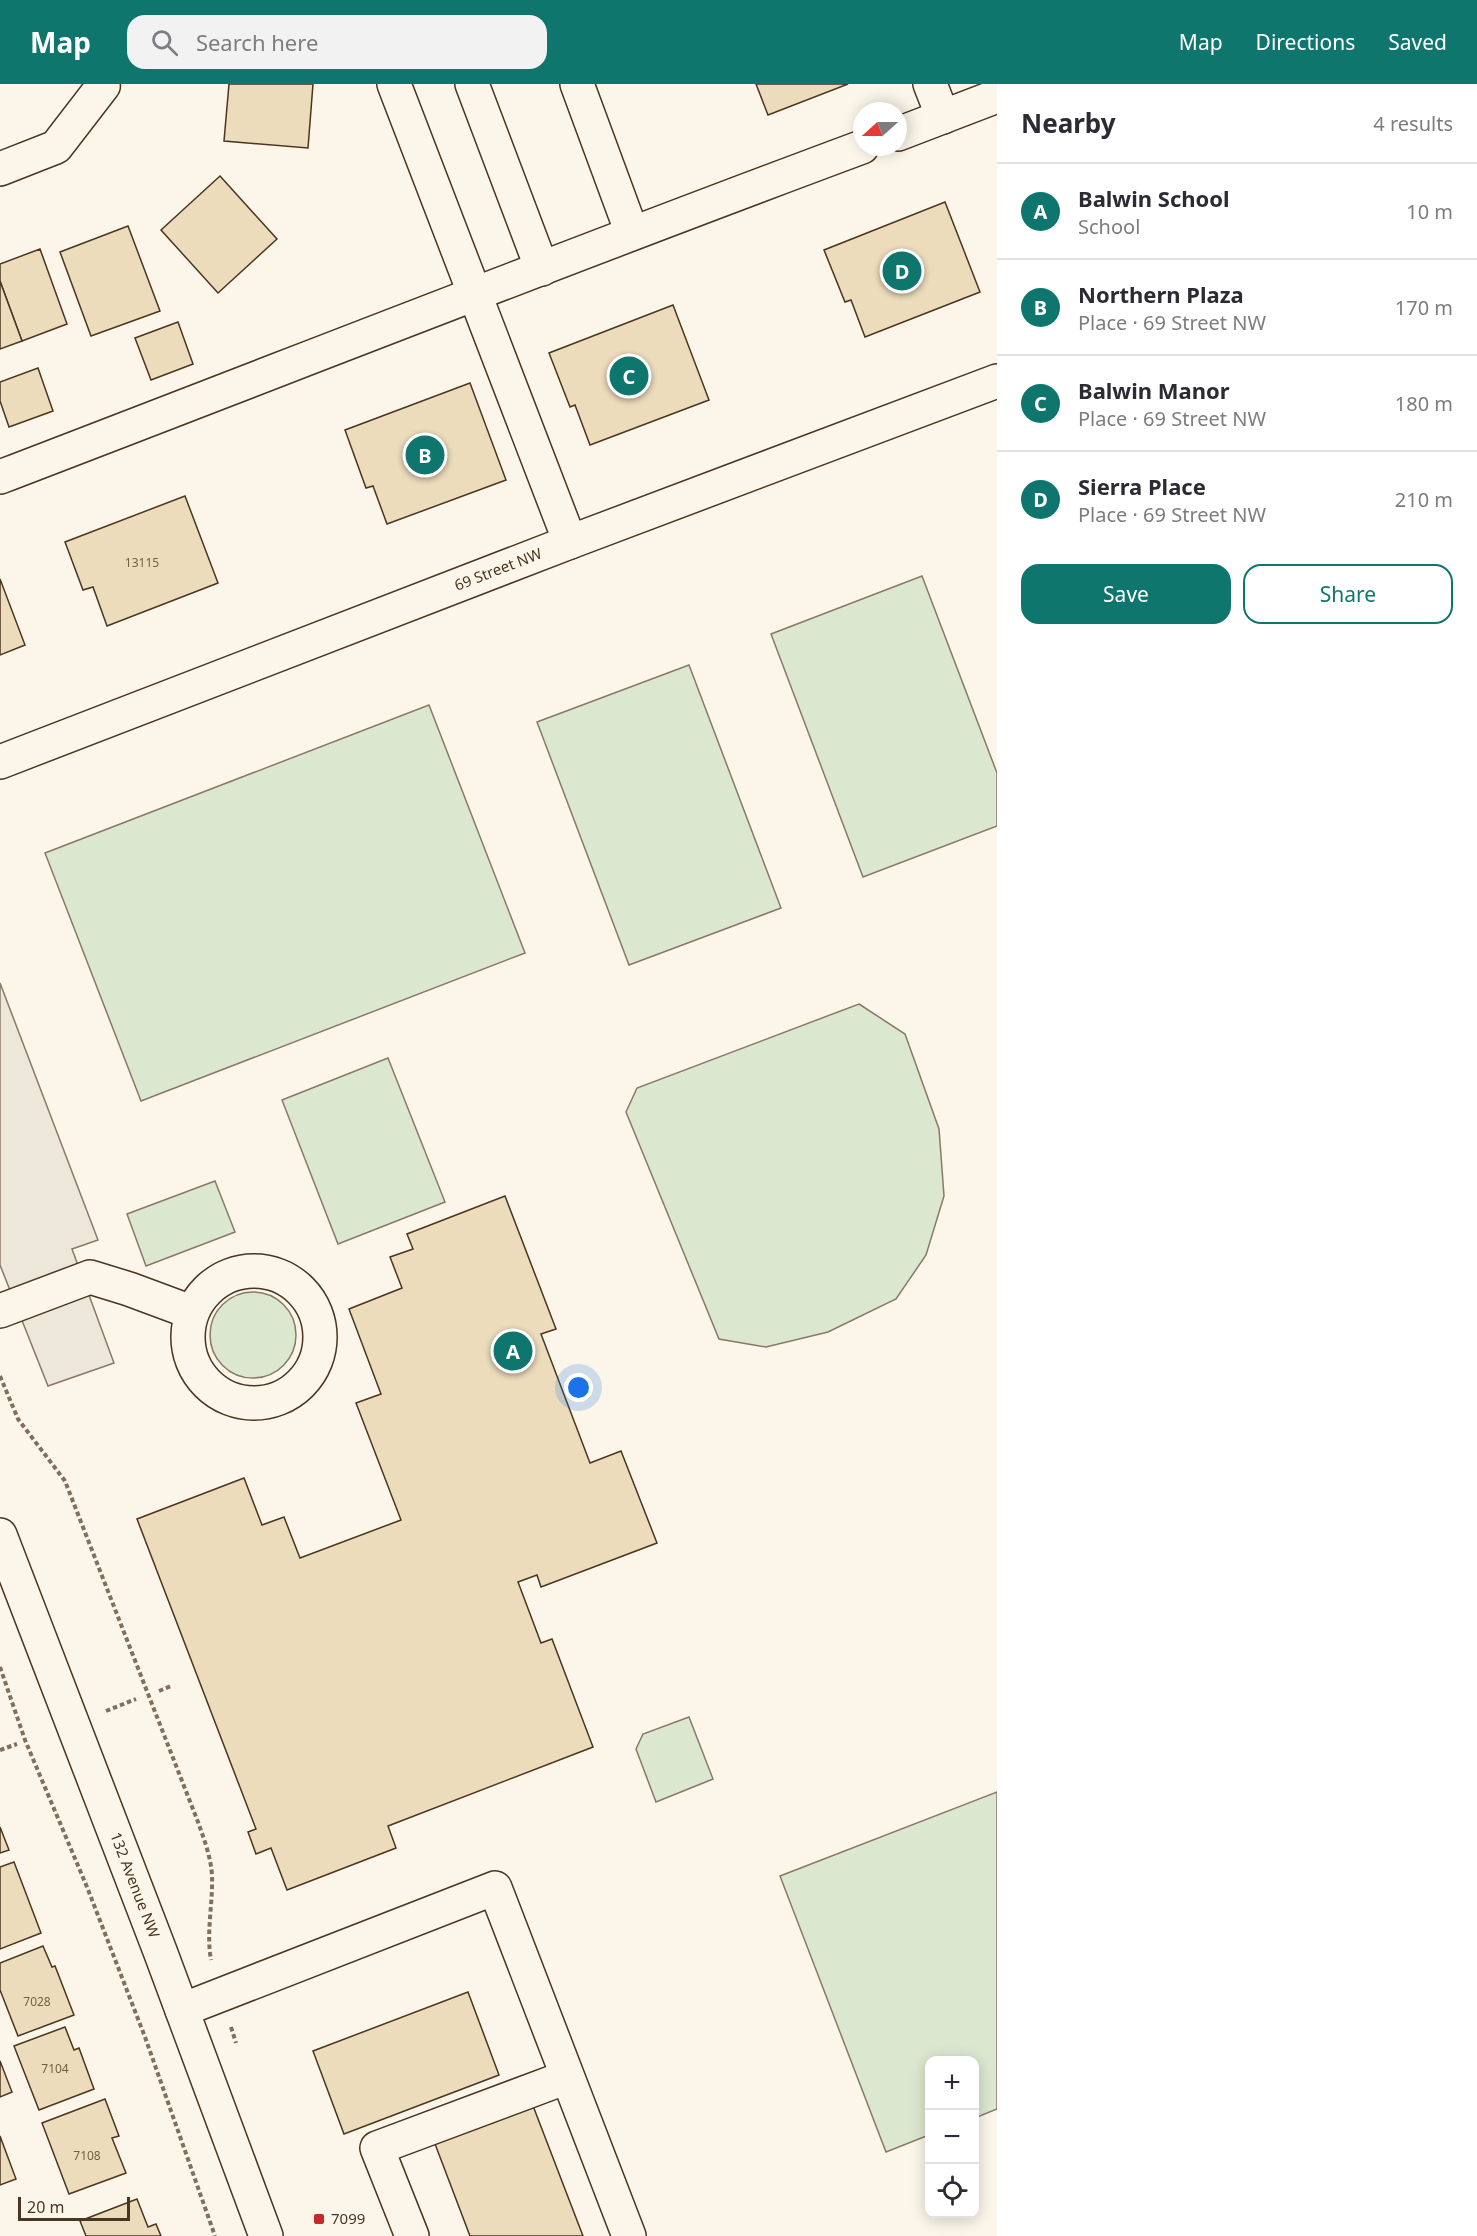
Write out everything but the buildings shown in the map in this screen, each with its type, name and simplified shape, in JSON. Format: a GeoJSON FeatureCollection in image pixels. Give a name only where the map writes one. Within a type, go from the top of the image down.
{"type":"FeatureCollection","features":[{"type":"Feature","properties":{"kind":"street"},"geometry":{"type":"LineString","coordinates":[[394,84],[570,542]]}},
{"type":"Feature","properties":{"kind":"street"},"geometry":{"type":"LineString","coordinates":[[472,84],[542,269]]}},
{"type":"Feature","properties":{"kind":"street"},"geometry":{"type":"LineString","coordinates":[[577,84],[632,233]]}},
{"type":"Feature","properties":{"kind":"street"},"geometry":{"type":"LineString","coordinates":[[930,84],[943,117]]}},
{"type":"Feature","properties":{"kind":"street"},"geometry":{"type":"LineString","coordinates":[[0,169],[56,147],[102,85]]}},
{"type":"Feature","properties":{"kind":"street"},"geometry":{"type":"LineString","coordinates":[[907,131],[997,96]]}},
{"type":"Feature","properties":{"kind":"street"},"geometry":{"type":"LineString","coordinates":[[0,477],[632,233],[853,150]]}},
{"type":"Feature","properties":{"kind":"street","name":"69 Street NW"},"geometry":{"type":"LineString","coordinates":[[0,762],[570,542],[997,381]]}},
{"type":"Feature","properties":{"kind":"street"},"geometry":{"type":"LineString","coordinates":[[251,1269],[270,1272],[288,1279],[303,1291],[314,1307],[320,1325],[321,1343],[316,1361],[307,1377],[294,1390],[277,1399],[259,1403],[240,1402],[222,1395],[207,1384],[201,1376],[189,1351],[187,1331],[191,1312],[201,1296],[215,1282],[232,1273],[251,1269]]}},
{"type":"Feature","properties":{"kind":"street"},"geometry":{"type":"LineString","coordinates":[[0,1311],[90,1277],[191,1312]]}},
{"type":"Feature","properties":{"kind":"street","name":"132 Avenue NW"},"geometry":{"type":"LineString","coordinates":[[0,1535],[266,2236]]}},
{"type":"Feature","properties":{"kind":"street"},"geometry":{"type":"LineString","coordinates":[[182,2010],[495,1887],[629,2236]]}},
{"type":"Feature","properties":{"kind":"street"},"geometry":{"type":"LineString","coordinates":[[411,2236],[377,2148],[567,2077]]}},
{"type":"Feature","properties":{"kind":"path"},"geometry":{"type":"LineString","coordinates":[[0,1376],[18,1419],[65,1481],[207,1848],[212,1874],[209,1942],[212,1965],[238,2051]]}},
{"type":"Feature","properties":{"kind":"path"},"geometry":{"type":"LineString","coordinates":[[0,1667],[25,1740],[87,1887],[145,2037],[215,2236]]}},
{"type":"Feature","properties":{"kind":"path"},"geometry":{"type":"LineString","coordinates":[[159,1691],[171,1686]]}},
{"type":"Feature","properties":{"kind":"path"},"geometry":{"type":"LineString","coordinates":[[96,1714],[136,1699]]}},
{"type":"Feature","properties":{"kind":"path"},"geometry":{"type":"LineString","coordinates":[[0,1750],[17,1744]]}},
{"type":"Feature","properties":{"kind":"green space"},"geometry":{"type":"Polygon","coordinates":[[[922,576],[997,773],[997,826],[863,877],[771,634],[922,576]]]}},
{"type":"Feature","properties":{"kind":"green space"},"geometry":{"type":"Polygon","coordinates":[[[689,665],[781,908],[629,965],[537,722],[689,665]]]}},
{"type":"Feature","properties":{"kind":"green space"},"geometry":{"type":"Polygon","coordinates":[[[429,705],[525,953],[141,1101],[45,853],[429,705]]]}},
{"type":"Feature","properties":{"kind":"green space"},"geometry":{"type":"Polygon","coordinates":[[[859,1004],[905,1034],[939,1129],[944,1196],[926,1255],[896,1299],[828,1332],[766,1347],[719,1339],[626,1112],[637,1088],[859,1004]]]}},
{"type":"Feature","properties":{"kind":"green space"},"geometry":{"type":"Polygon","coordinates":[[[388,1058],[445,1202],[338,1244],[282,1100],[388,1058]]]}},
{"type":"Feature","properties":{"kind":"green space"},"geometry":{"type":"Polygon","coordinates":[[[215,1181],[235,1232],[146,1266],[127,1214],[215,1181]]]}},
{"type":"Feature","properties":{"kind":"green space"},"geometry":{"type":"Polygon","coordinates":[[[253,1292],[277,1299],[289,1311],[296,1335],[289,1359],[277,1371],[253,1378],[229,1371],[217,1359],[210,1335],[217,1311],[229,1299],[253,1292]]]}},
{"type":"Feature","properties":{"kind":"green space"},"geometry":{"type":"Polygon","coordinates":[[[689,1717],[713,1779],[656,1802],[636,1749],[643,1734],[689,1717]]]}},
{"type":"Feature","properties":{"kind":"green space"},"geometry":{"type":"Polygon","coordinates":[[[997,1792],[997,2109],[979,2116],[979,2056],[925,2056],[925,2137],[886,2152],[780,1876],[997,1792]]]}},
{"type":"Feature","properties":{"kind":"shaded area"},"geometry":{"type":"Polygon","coordinates":[[[0,983],[98,1240],[72,1249],[114,1363],[48,1386],[0,1265],[0,983]]]}},
{"type":"Feature","properties":{"kind":"place","name":"Sierra Place"},"geometry":{"type":"Point","coordinates":[902,271]}},
{"type":"Feature","properties":{"kind":"place","name":"Balwin Manor"},"geometry":{"type":"Point","coordinates":[629,376]}},
{"type":"Feature","properties":{"kind":"place","name":"Northern Plaza"},"geometry":{"type":"Point","coordinates":[425,455]}},
{"type":"Feature","properties":{"kind":"place","name":"Balwin School"},"geometry":{"type":"Point","coordinates":[513,1351]}},
{"type":"Feature","properties":{"kind":"place","name":"7099"},"geometry":{"type":"Point","coordinates":[319,2219]}}]}
